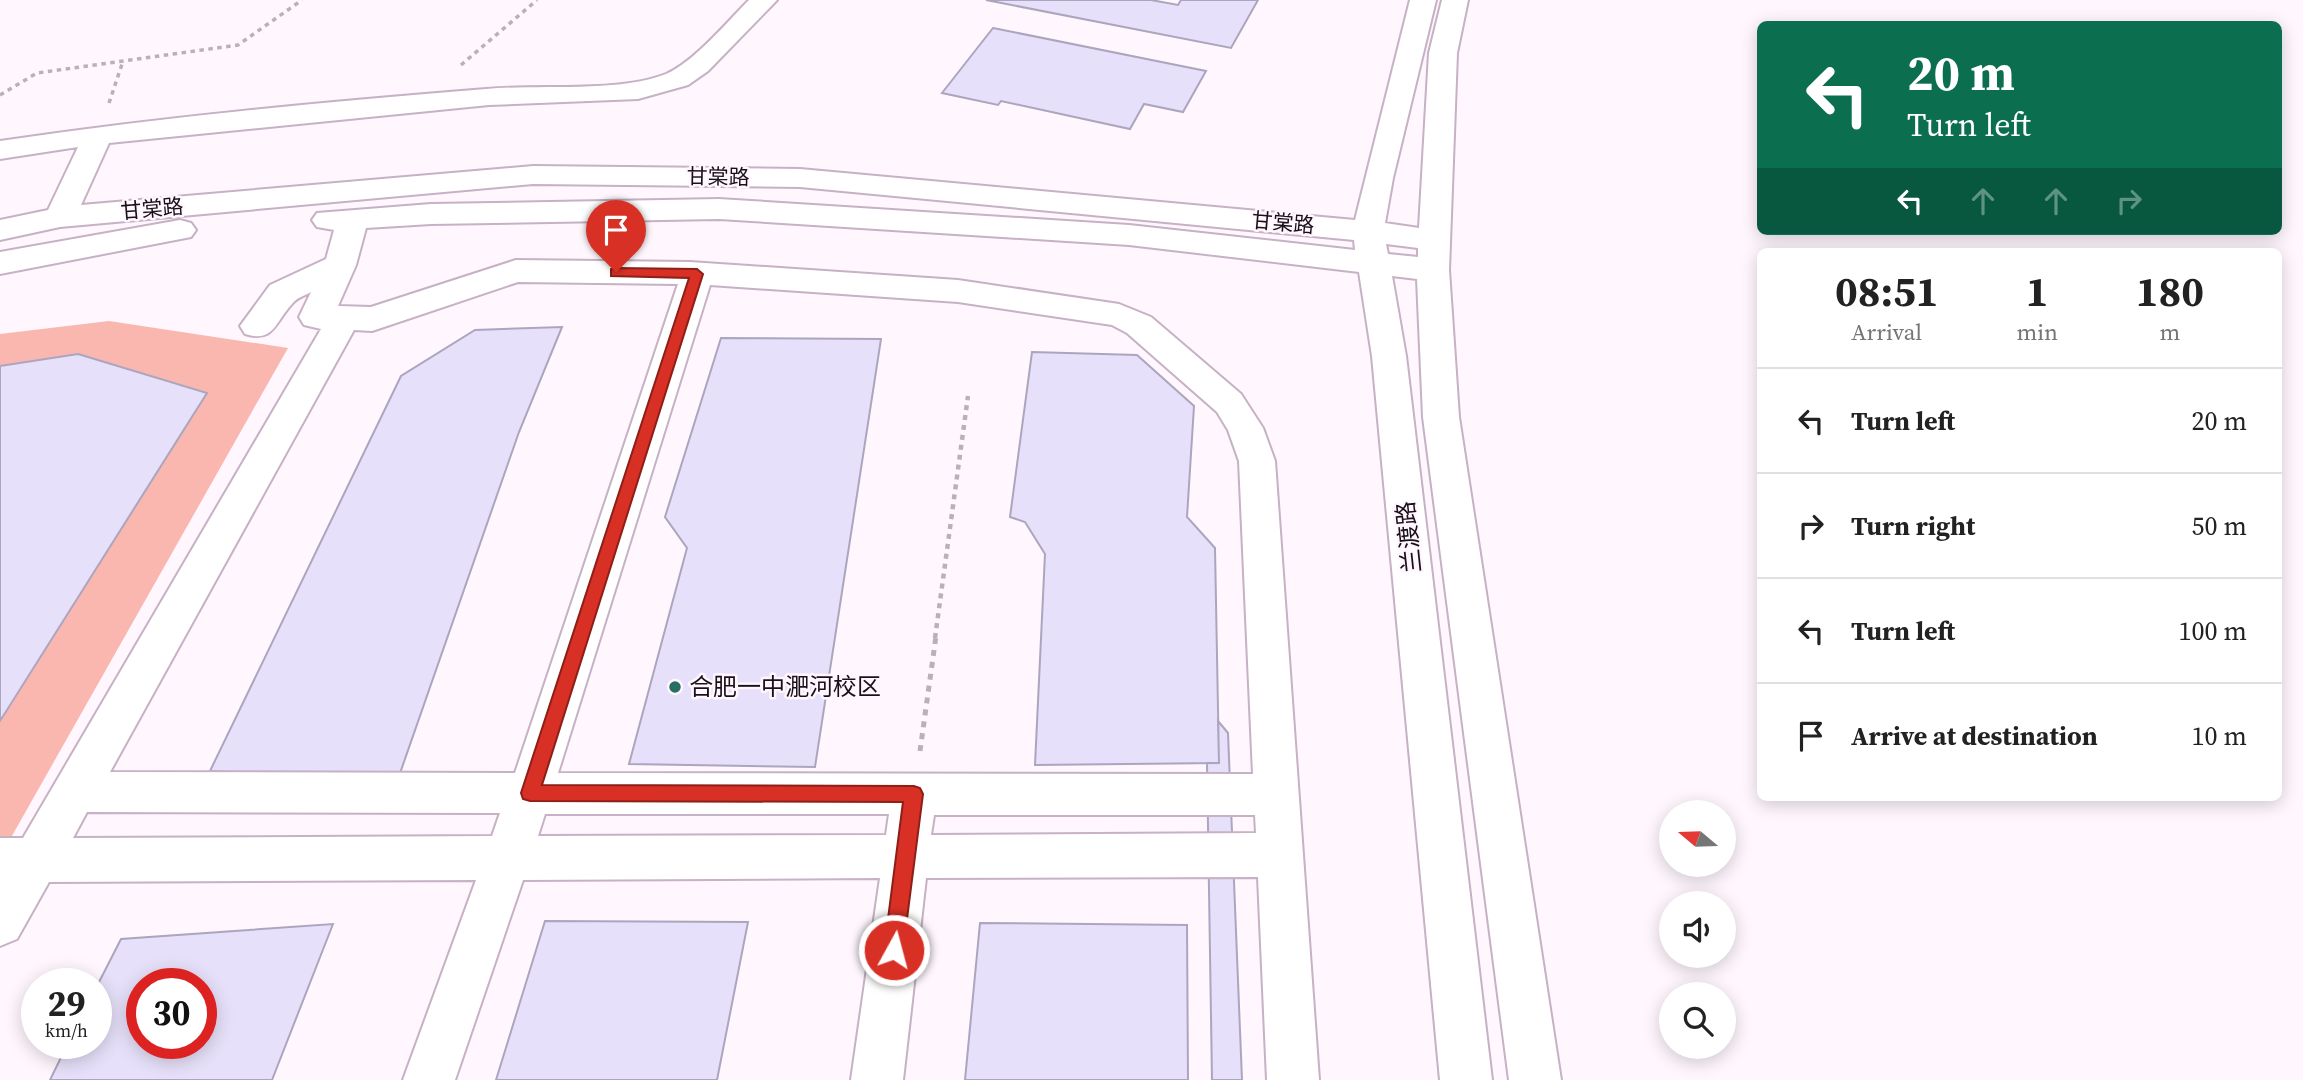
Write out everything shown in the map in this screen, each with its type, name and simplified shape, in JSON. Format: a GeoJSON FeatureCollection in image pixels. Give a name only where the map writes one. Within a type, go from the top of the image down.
{"type":"FeatureCollection","features":[{"type":"Feature","properties":{"kind":"street"},"geometry":{"type":"LineString","coordinates":[[0,150],[99,135],[489,97],[638,91],[678,79],[698,65],[764,0]]}},
{"type":"Feature","properties":{"kind":"street","name":"兰渡路"},"geometry":{"type":"LineString","coordinates":[[1423,0],[1378,178],[1370,247],[1392,383],[1466,1080]]}},
{"type":"Feature","properties":{"kind":"street","name":"兰渡路"},"geometry":{"type":"LineString","coordinates":[[1455,0],[1443,52],[1435,255],[1441,417],[1535,1080]]}},
{"type":"Feature","properties":{"kind":"street"},"geometry":{"type":"LineString","coordinates":[[60,217],[99,135]]}},
{"type":"Feature","properties":{"kind":"street","name":"甘棠路"},"geometry":{"type":"LineString","coordinates":[[0,230],[60,217],[533,175],[800,178],[1370,247]]}},
{"type":"Feature","properties":{"kind":"street"},"geometry":{"type":"LineString","coordinates":[[0,263],[162,232],[431,214],[719,209],[1370,247],[1435,255]]}},
{"type":"Feature","properties":{"kind":"street"},"geometry":{"type":"LineString","coordinates":[[353,219],[340,265],[316,317],[372,319],[516,271],[697,274],[958,291],[1119,315],[1139,325],[1228,403],[1245,428],[1257,461],[1293,1080]]}},
{"type":"Feature","properties":{"kind":"street"},"geometry":{"type":"LineString","coordinates":[[257,326],[282,293],[340,265]]}},
{"type":"Feature","properties":{"kind":"street"},"geometry":{"type":"LineString","coordinates":[[429,1080],[530,793],[697,274]]}},
{"type":"Feature","properties":{"kind":"street"},"geometry":{"type":"LineString","coordinates":[[0,923],[19,859],[75,792],[344,318]]}},
{"type":"Feature","properties":{"kind":"street"},"geometry":{"type":"LineString","coordinates":[[75,792],[1275,795]]}},
{"type":"Feature","properties":{"kind":"street"},"geometry":{"type":"LineString","coordinates":[[877,1080],[914,794]]}},
{"type":"Feature","properties":{"kind":"street"},"geometry":{"type":"LineString","coordinates":[[19,859],[1278,855]]}},
{"type":"Feature","properties":{"kind":"path"},"geometry":{"type":"LineString","coordinates":[[0,95],[37,73],[239,45],[302,0]]}},
{"type":"Feature","properties":{"kind":"path"},"geometry":{"type":"LineString","coordinates":[[415,104],[537,0]]}},
{"type":"Feature","properties":{"kind":"path"},"geometry":{"type":"LineString","coordinates":[[914,794],[968,396]]}},
{"type":"Feature","properties":{"kind":"shaded area"},"geometry":{"type":"Polygon","coordinates":[[[109,321],[288,348],[0,857],[0,334],[109,321]]]}},
{"type":"Feature","properties":{"kind":"building"},"geometry":{"type":"Polygon","coordinates":[[[986,0],[1151,0],[1178,5],[1181,0],[1258,0],[1231,48],[986,0]]]}},
{"type":"Feature","properties":{"kind":"building"},"geometry":{"type":"Polygon","coordinates":[[[993,28],[1206,71],[1183,112],[1144,104],[1130,129],[1001,101],[998,105],[942,93],[993,28]]]}},
{"type":"Feature","properties":{"kind":"building"},"geometry":{"type":"Polygon","coordinates":[[[562,327],[519,432],[398,779],[210,771],[401,376],[475,330],[562,327]]]}},
{"type":"Feature","properties":{"kind":"building"},"geometry":{"type":"Polygon","coordinates":[[[721,338],[881,339],[815,767],[629,764],[687,548],[665,517],[721,338]]]}},
{"type":"Feature","properties":{"kind":"building"},"geometry":{"type":"Polygon","coordinates":[[[1032,352],[1137,355],[1194,406],[1187,517],[1215,548],[1219,763],[1035,765],[1045,554],[1025,522],[1010,517],[1032,352]]]}},
{"type":"Feature","properties":{"kind":"building"},"geometry":{"type":"Polygon","coordinates":[[[78,354],[207,393],[0,721],[0,366],[78,354]]]}},
{"type":"Feature","properties":{"kind":"building"},"geometry":{"type":"Polygon","coordinates":[[[1218,721],[1228,733],[1242,1080],[1212,1080],[1207,763],[1219,763],[1218,721]]]}},
{"type":"Feature","properties":{"kind":"building"},"geometry":{"type":"Polygon","coordinates":[[[545,921],[748,922],[717,1080],[496,1080],[545,921]]]}},
{"type":"Feature","properties":{"kind":"building"},"geometry":{"type":"Polygon","coordinates":[[[980,923],[1187,925],[1188,1080],[965,1080],[980,923]]]}},
{"type":"Feature","properties":{"kind":"building"},"geometry":{"type":"Polygon","coordinates":[[[333,924],[272,1080],[50,1080],[60,1059],[112,1059],[112,968],[106,968],[121,939],[333,924]]]}},
{"type":"Feature","properties":{"kind":"place","name":"合肥一中淝河校区"},"geometry":{"type":"Point","coordinates":[675,687]}},
{"type":"Feature","properties":{"kind":"route"},"geometry":{"type":"LineString","coordinates":[[616,272],[697,274],[530,793],[914,794],[894,950]]}}]}
